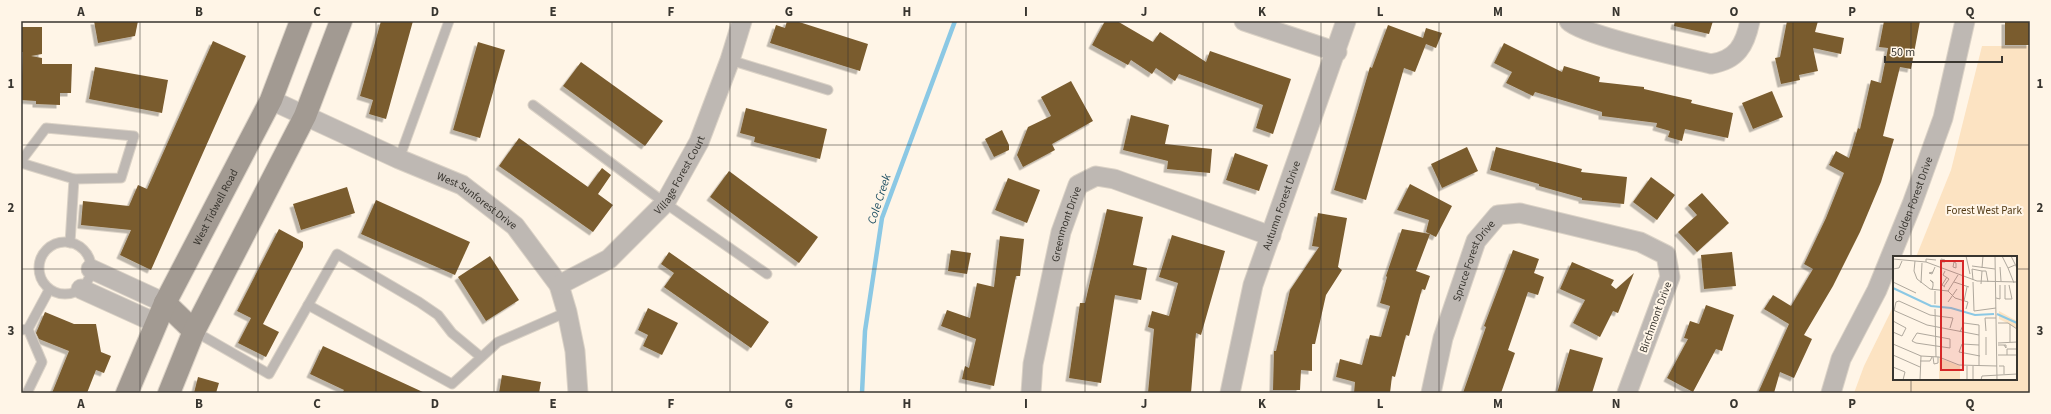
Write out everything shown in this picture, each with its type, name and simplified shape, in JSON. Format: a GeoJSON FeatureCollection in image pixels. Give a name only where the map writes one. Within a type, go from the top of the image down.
{"type":"FeatureCollection","features":[{"type":"Feature","properties":{"kind":"main road","name":"West Tidwell Road"},"geometry":{"type":"LineString","coordinates":[[127,393],[165,303],[271,100],[301,21]]}},
{"type":"Feature","properties":{"kind":"main road"},"geometry":{"type":"LineString","coordinates":[[168,393],[194,331],[305,116],[341,21]]}},
{"type":"Feature","properties":{"kind":"main road"},"geometry":{"type":"LineString","coordinates":[[165,303],[194,331]]}},
{"type":"Feature","properties":{"kind":"main road"},"geometry":{"type":"LineString","coordinates":[[156,323],[194,331]]}},
{"type":"Feature","properties":{"kind":"street","name":"Village Forest Court"},"geometry":{"type":"LineString","coordinates":[[559,285],[609,259],[665,203],[699,142],[730,60],[742,21]]}},
{"type":"Feature","properties":{"kind":"street"},"geometry":{"type":"LineString","coordinates":[[1244,21],[1337,52]]}},
{"type":"Feature","properties":{"kind":"street","name":"Autumn Forest Drive"},"geometry":{"type":"LineString","coordinates":[[1230,393],[1253,285],[1337,52],[1346,21]]}},
{"type":"Feature","properties":{"kind":"street"},"geometry":{"type":"LineString","coordinates":[[1569,21],[1573,26],[1648,48],[1712,64],[1725,62],[1741,49],[1750,21]]}},
{"type":"Feature","properties":{"kind":"street","name":"Golden Forest Drive"},"geometry":{"type":"LineString","coordinates":[[1831,393],[1841,359],[1876,290],[1912,204],[1943,118],[1965,21]]}},
{"type":"Feature","properties":{"kind":"street","name":"West Sunforest Drive"},"geometry":{"type":"LineString","coordinates":[[271,100],[399,159],[462,186],[515,226],[559,285],[567,312],[575,351],[578,393]]}},
{"type":"Feature","properties":{"kind":"street","name":"Greenmont Drive"},"geometry":{"type":"LineString","coordinates":[[1031,393],[1033,364],[1061,232],[1078,185],[1096,176],[1114,179],[1271,236]]}},
{"type":"Feature","properties":{"kind":"street","name":"Spruce Forest Drive"},"geometry":{"type":"LineString","coordinates":[[1431,393],[1443,338],[1476,241],[1498,215],[1520,213],[1584,228]]}},
{"type":"Feature","properties":{"kind":"street","name":"Birchmont Drive"},"geometry":{"type":"LineString","coordinates":[[1584,228],[1640,242],[1666,255],[1670,277],[1627,393]]}},
{"type":"Feature","properties":{"kind":"street"},"geometry":{"type":"LineString","coordinates":[[91,269],[165,303]]}},
{"type":"Feature","properties":{"kind":"street"},"geometry":{"type":"LineString","coordinates":[[81,289],[156,323]]}},
{"type":"Feature","properties":{"kind":"lane"},"geometry":{"type":"LineString","coordinates":[[399,159],[449,21]]}},
{"type":"Feature","properties":{"kind":"lane"},"geometry":{"type":"LineString","coordinates":[[730,60],[828,90]]}},
{"type":"Feature","properties":{"kind":"lane"},"geometry":{"type":"LineString","coordinates":[[533,104],[665,203],[767,274]]}},
{"type":"Feature","properties":{"kind":"lane"},"geometry":{"type":"LineString","coordinates":[[46,128],[134,136],[121,178],[74,179],[21,162],[46,128]]}},
{"type":"Feature","properties":{"kind":"lane"},"geometry":{"type":"LineString","coordinates":[[70,243],[74,179]]}},
{"type":"Feature","properties":{"kind":"lane"},"geometry":{"type":"LineString","coordinates":[[70,243],[83,249],[87,255],[91,269],[88,280],[81,289],[75,292],[63,294],[50,290],[41,279],[39,272],[41,258],[44,252],[56,244],[70,243]]}},
{"type":"Feature","properties":{"kind":"lane"},"geometry":{"type":"LineString","coordinates":[[194,331],[269,374],[337,254],[419,302],[438,315],[452,333],[481,357]]}},
{"type":"Feature","properties":{"kind":"lane"},"geometry":{"type":"LineString","coordinates":[[27,393],[42,362],[24,329],[50,290]]}},
{"type":"Feature","properties":{"kind":"lane"},"geometry":{"type":"LineString","coordinates":[[308,306],[452,384],[498,342],[567,312]]}},
{"type":"Feature","properties":{"kind":"green space","name":"Forest West Park"},"geometry":{"type":"Polygon","coordinates":[[[1982,46],[2030,46],[2030,393],[1854,393],[1864,366],[1893,307],[1893,380],[2017,380],[2017,256],[1916,256],[1951,170],[1982,46]]]}},
{"type":"Feature","properties":{"kind":"building"},"geometry":{"type":"Polygon","coordinates":[[[94,21],[138,21],[135,36],[98,43],[94,21]]]}},
{"type":"Feature","properties":{"kind":"building"},"geometry":{"type":"Polygon","coordinates":[[[381,21],[413,21],[386,119],[369,114],[373,100],[360,96],[381,21]]]}},
{"type":"Feature","properties":{"kind":"building"},"geometry":{"type":"Polygon","coordinates":[[[787,21],[796,21],[868,44],[860,71],[770,43],[776,25],[785,28],[787,21]]]}},
{"type":"Feature","properties":{"kind":"building"},"geometry":{"type":"Polygon","coordinates":[[[1105,21],[1117,21],[1153,42],[1160,32],[1206,62],[1210,51],[1291,79],[1273,134],[1256,128],[1263,105],[1179,74],[1175,81],[1156,68],[1152,74],[1131,60],[1128,65],[1092,45],[1105,21]]]}},
{"type":"Feature","properties":{"kind":"building"},"geometry":{"type":"Polygon","coordinates":[[[1675,21],[1713,21],[1709,34],[1674,26],[1675,21]]]}},
{"type":"Feature","properties":{"kind":"building"},"geometry":{"type":"Polygon","coordinates":[[[1787,21],[1818,21],[1815,32],[1844,38],[1841,54],[1813,48],[1818,71],[1799,75],[1800,80],[1781,84],[1775,58],[1780,57],[1787,21]]]}},
{"type":"Feature","properties":{"kind":"building"},"geometry":{"type":"Polygon","coordinates":[[[1884,21],[1920,21],[1911,69],[1900,67],[1883,136],[1894,139],[1881,182],[1860,232],[1833,286],[1804,335],[1812,339],[1794,378],[1780,372],[1774,393],[1758,393],[1789,324],[1764,309],[1773,295],[1791,306],[1813,269],[1804,264],[1826,218],[1844,173],[1829,165],[1836,151],[1849,158],[1858,128],[1860,129],[1871,80],[1881,83],[1888,48],[1879,47],[1884,21]]]}},
{"type":"Feature","properties":{"kind":"building"},"geometry":{"type":"Polygon","coordinates":[[[2005,21],[2030,21],[2030,45],[2005,45],[2005,21]]]}},
{"type":"Feature","properties":{"kind":"building"},"geometry":{"type":"Polygon","coordinates":[[[1388,25],[1423,38],[1426,28],[1442,33],[1436,48],[1426,44],[1415,72],[1404,68],[1366,200],[1334,190],[1370,67],[1372,68],[1388,25]]]}},
{"type":"Feature","properties":{"kind":"building"},"geometry":{"type":"Polygon","coordinates":[[[21,27],[42,27],[42,54],[31,56],[42,58],[42,64],[72,64],[71,93],[60,93],[60,105],[36,104],[36,101],[21,100],[23,52],[21,52],[21,27]]]}},
{"type":"Feature","properties":{"kind":"building"},"geometry":{"type":"Polygon","coordinates":[[[213,41],[246,56],[151,270],[120,255],[131,230],[81,225],[83,201],[129,206],[138,185],[147,189],[213,41]]]}},
{"type":"Feature","properties":{"kind":"building"},"geometry":{"type":"Polygon","coordinates":[[[478,42],[505,50],[480,138],[453,130],[478,42]]]}},
{"type":"Feature","properties":{"kind":"building"},"geometry":{"type":"Polygon","coordinates":[[[1504,43],[1562,72],[1564,66],[1600,77],[1599,82],[1644,87],[1644,89],[1692,100],[1691,103],[1733,113],[1728,138],[1685,129],[1682,141],[1668,137],[1670,131],[1656,127],[1657,123],[1602,116],[1602,112],[1535,92],[1533,96],[1506,83],[1512,72],[1494,63],[1504,43]]]}},
{"type":"Feature","properties":{"kind":"building"},"geometry":{"type":"Polygon","coordinates":[[[581,62],[663,121],[645,146],[563,86],[581,62]]]}},
{"type":"Feature","properties":{"kind":"building"},"geometry":{"type":"Polygon","coordinates":[[[95,67],[168,80],[162,113],[89,99],[95,67]]]}},
{"type":"Feature","properties":{"kind":"building"},"geometry":{"type":"Polygon","coordinates":[[[1071,81],[1093,121],[1052,144],[1055,150],[1023,167],[1017,155],[1028,127],[1051,116],[1041,97],[1071,81]]]}},
{"type":"Feature","properties":{"kind":"building"},"geometry":{"type":"Polygon","coordinates":[[[1772,91],[1783,117],[1753,129],[1742,103],[1772,91]]]}},
{"type":"Feature","properties":{"kind":"building"},"geometry":{"type":"Polygon","coordinates":[[[746,108],[827,129],[820,159],[754,142],[755,137],[740,133],[746,108]]]}},
{"type":"Feature","properties":{"kind":"building"},"geometry":{"type":"Polygon","coordinates":[[[1131,115],[1169,125],[1165,144],[1212,149],[1210,173],[1167,169],[1168,161],[1123,150],[1131,115]]]}},
{"type":"Feature","properties":{"kind":"building"},"geometry":{"type":"Polygon","coordinates":[[[1002,130],[1009,145],[1009,150],[994,157],[985,139],[1002,130]]]}},
{"type":"Feature","properties":{"kind":"building"},"geometry":{"type":"Polygon","coordinates":[[[519,138],[588,187],[602,168],[611,175],[598,194],[613,205],[593,232],[499,166],[519,138]]]}},
{"type":"Feature","properties":{"kind":"building"},"geometry":{"type":"Polygon","coordinates":[[[1467,147],[1478,171],[1442,188],[1431,164],[1467,147]]]}},
{"type":"Feature","properties":{"kind":"building"},"geometry":{"type":"Polygon","coordinates":[[[1496,147],[1582,169],[1581,172],[1627,177],[1624,204],[1582,200],[1582,198],[1490,170],[1496,147]]]}},
{"type":"Feature","properties":{"kind":"building"},"geometry":{"type":"Polygon","coordinates":[[[1235,153],[1268,165],[1259,191],[1226,180],[1235,153]]]}},
{"type":"Feature","properties":{"kind":"building"},"geometry":{"type":"Polygon","coordinates":[[[729,171],[818,237],[799,263],[710,197],[729,171]]]}},
{"type":"Feature","properties":{"kind":"building"},"geometry":{"type":"Polygon","coordinates":[[[1651,177],[1675,195],[1657,220],[1633,202],[1651,177]]]}},
{"type":"Feature","properties":{"kind":"building"},"geometry":{"type":"Polygon","coordinates":[[[1008,178],[1040,190],[1027,223],[995,210],[1008,178]]]}},
{"type":"Feature","properties":{"kind":"building"},"geometry":{"type":"Polygon","coordinates":[[[1410,184],[1452,206],[1436,237],[1426,232],[1429,220],[1397,210],[1410,184]]]}},
{"type":"Feature","properties":{"kind":"building"},"geometry":{"type":"Polygon","coordinates":[[[347,187],[355,213],[301,230],[293,204],[347,187]]]}},
{"type":"Feature","properties":{"kind":"building"},"geometry":{"type":"Polygon","coordinates":[[[1702,193],[1729,223],[1697,252],[1678,232],[1697,215],[1688,205],[1702,193]]]}},
{"type":"Feature","properties":{"kind":"building"},"geometry":{"type":"Polygon","coordinates":[[[376,200],[470,242],[455,275],[361,234],[376,200]]]}},
{"type":"Feature","properties":{"kind":"building"},"geometry":{"type":"Polygon","coordinates":[[[1107,209],[1143,217],[1133,265],[1147,268],[1141,300],[1115,295],[1101,383],[1069,378],[1080,303],[1085,303],[1107,209]]]}},
{"type":"Feature","properties":{"kind":"building"},"geometry":{"type":"Polygon","coordinates":[[[1318,213],[1347,218],[1338,267],[1342,270],[1326,295],[1315,344],[1312,344],[1312,371],[1301,370],[1300,390],[1273,390],[1274,351],[1276,351],[1290,290],[1319,247],[1312,246],[1318,213]]]}},
{"type":"Feature","properties":{"kind":"building"},"geometry":{"type":"Polygon","coordinates":[[[279,229],[303,242],[303,247],[263,324],[279,332],[266,357],[238,343],[251,318],[237,311],[279,229]]]}},
{"type":"Feature","properties":{"kind":"building"},"geometry":{"type":"Polygon","coordinates":[[[1402,229],[1430,234],[1416,271],[1430,276],[1425,290],[1422,289],[1409,336],[1406,335],[1395,377],[1392,376],[1390,393],[1354,393],[1355,382],[1336,377],[1340,359],[1362,365],[1370,335],[1381,337],[1390,306],[1380,303],[1386,276],[1402,229]]]}},
{"type":"Feature","properties":{"kind":"building"},"geometry":{"type":"Polygon","coordinates":[[[1172,235],[1225,251],[1201,335],[1196,333],[1191,393],[1148,393],[1154,329],[1148,327],[1152,311],[1169,316],[1178,283],[1159,277],[1172,235]]]}},
{"type":"Feature","properties":{"kind":"building"},"geometry":{"type":"Polygon","coordinates":[[[1000,236],[1024,239],[1020,276],[1016,276],[994,386],[962,379],[965,366],[969,368],[976,339],[941,326],[947,310],[970,318],[977,283],[994,287],[1000,236]]]}},
{"type":"Feature","properties":{"kind":"building"},"geometry":{"type":"Polygon","coordinates":[[[951,250],[971,253],[967,274],[948,271],[951,250]]]}},
{"type":"Feature","properties":{"kind":"building"},"geometry":{"type":"Polygon","coordinates":[[[1513,250],[1539,259],[1534,273],[1544,277],[1538,295],[1528,292],[1508,350],[1515,353],[1501,393],[1463,393],[1486,327],[1484,326],[1513,250]]]}},
{"type":"Feature","properties":{"kind":"building"},"geometry":{"type":"Polygon","coordinates":[[[669,252],[769,322],[751,348],[664,287],[674,273],[661,264],[669,252]]]}},
{"type":"Feature","properties":{"kind":"building"},"geometry":{"type":"Polygon","coordinates":[[[1732,252],[1736,286],[1704,289],[1701,255],[1732,252]]]}},
{"type":"Feature","properties":{"kind":"building"},"geometry":{"type":"Polygon","coordinates":[[[490,256],[519,300],[486,321],[458,277],[490,256]]]}},
{"type":"Feature","properties":{"kind":"building"},"geometry":{"type":"Polygon","coordinates":[[[1572,262],[1614,280],[1611,285],[1616,289],[1634,273],[1618,313],[1613,311],[1600,337],[1573,323],[1585,300],[1560,289],[1572,262]]]}},
{"type":"Feature","properties":{"kind":"building"},"geometry":{"type":"Polygon","coordinates":[[[1706,305],[1734,315],[1722,351],[1716,349],[1693,392],[1667,378],[1688,339],[1684,338],[1690,321],[1699,324],[1706,305]]]}},
{"type":"Feature","properties":{"kind":"building"},"geometry":{"type":"Polygon","coordinates":[[[648,308],[678,323],[662,355],[643,346],[648,335],[638,330],[648,308]]]}},
{"type":"Feature","properties":{"kind":"building"},"geometry":{"type":"Polygon","coordinates":[[[45,312],[74,324],[96,324],[101,352],[111,356],[104,373],[96,370],[87,393],[52,393],[69,351],[39,339],[36,333],[45,312]]]}},
{"type":"Feature","properties":{"kind":"building"},"geometry":{"type":"Polygon","coordinates":[[[323,346],[425,393],[342,393],[344,390],[310,374],[323,346]]]}},
{"type":"Feature","properties":{"kind":"building"},"geometry":{"type":"Polygon","coordinates":[[[1570,349],[1603,358],[1592,393],[1557,393],[1570,349]]]}},
{"type":"Feature","properties":{"kind":"building"},"geometry":{"type":"Polygon","coordinates":[[[502,375],[541,382],[539,393],[499,393],[502,375]]]}},
{"type":"Feature","properties":{"kind":"building"},"geometry":{"type":"Polygon","coordinates":[[[198,377],[219,383],[216,393],[194,393],[198,377]]]}},
{"type":"Feature","properties":{"kind":"waterway","name":"Cole Creek"},"geometry":{"type":"LineString","coordinates":[[862,393],[865,331],[882,218],[955,21]]}}]}
